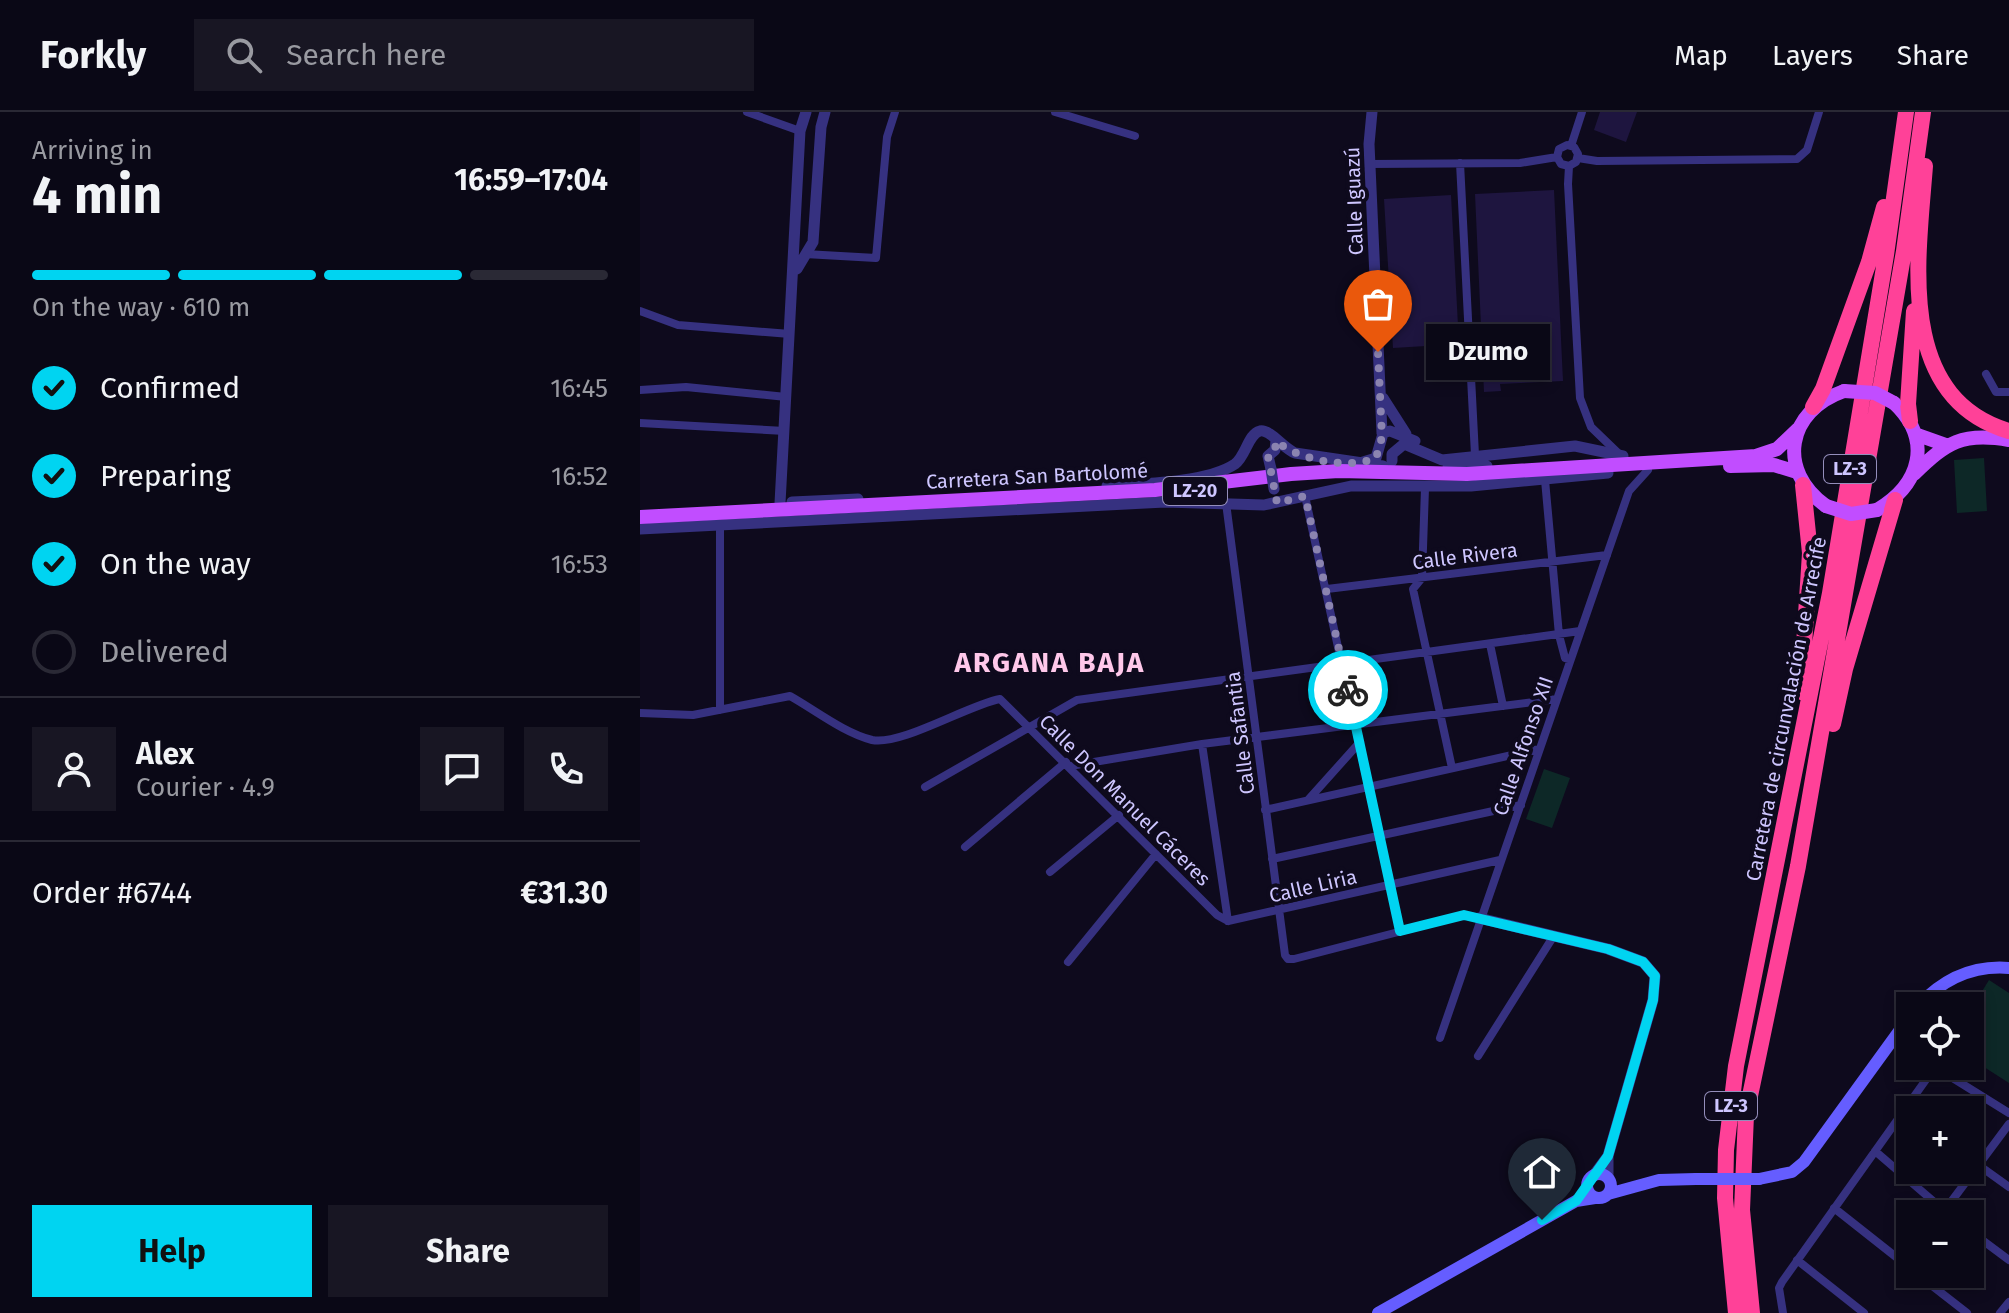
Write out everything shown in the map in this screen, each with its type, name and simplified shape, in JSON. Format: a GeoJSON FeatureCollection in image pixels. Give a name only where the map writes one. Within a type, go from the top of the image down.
{"type":"FeatureCollection","features":[{"type":"Feature","properties":{"kind":"highway","name":"LZ-3"},"geometry":{"type":"LineString","coordinates":[[1813,407],[1823,389],[1869,262],[1906,112]]}},
{"type":"Feature","properties":{"kind":"highway","name":"Carretera de circunvalación de Arrecife"},"geometry":{"type":"LineString","coordinates":[[1736,1313],[1727,1239],[1726,1150],[1736,1066],[1786,825],[1845,501],[1906,112]]}},
{"type":"Feature","properties":{"kind":"highway","name":"LZ-3"},"geometry":{"type":"LineString","coordinates":[[1912,427],[1909,380],[1927,151],[1922,121]]}},
{"type":"Feature","properties":{"kind":"highway","name":"Carretera de circunvalación de Arrecife"},"geometry":{"type":"LineString","coordinates":[[1752,1313],[1744,1248],[1742,1168],[1746,1115],[1798,866],[1904,251],[1922,121]]}},
{"type":"Feature","properties":{"kind":"highway","name":"LZ-3"},"geometry":{"type":"LineString","coordinates":[[1920,267],[1926,342],[1939,380],[1970,415],[2009,431]]}},
{"type":"Feature","properties":{"kind":"highway","name":"LZ-3"},"geometry":{"type":"LineString","coordinates":[[1786,825],[1803,676],[1810,553],[1800,478]]}},
{"type":"Feature","properties":{"kind":"highway","name":"LZ-3"},"geometry":{"type":"LineString","coordinates":[[1798,866],[1812,823],[1845,669],[1895,500]]}},
{"type":"Feature","properties":{"kind":"main road","name":"LZ-20"},"geometry":{"type":"LineString","coordinates":[[1798,429],[1813,407],[1827,397],[1844,391],[1875,393],[1894,403],[1912,427]]}},
{"type":"Feature","properties":{"kind":"main road"},"geometry":{"type":"LineString","coordinates":[[1912,427],[1946,445]]}},
{"type":"Feature","properties":{"kind":"main road"},"geometry":{"type":"LineString","coordinates":[[1912,427],[1918,454],[1913,474]]}},
{"type":"Feature","properties":{"kind":"main road"},"geometry":{"type":"LineString","coordinates":[[1798,429],[1794,443],[1800,478],[1826,506],[1851,514],[1877,510],[1895,500],[1913,474],[1946,445],[1971,437],[2009,440]]}},
{"type":"Feature","properties":{"kind":"main road","name":"Carretera San Bartolomé"},"geometry":{"type":"LineString","coordinates":[[1649,467],[1770,453],[1788,442],[1798,429]]}},
{"type":"Feature","properties":{"kind":"main road"},"geometry":{"type":"LineString","coordinates":[[1623,456],[1649,467]]}},
{"type":"Feature","properties":{"kind":"main road","name":"Carretera San Bartolomé"},"geometry":{"type":"LineString","coordinates":[[640,520],[1155,490],[1339,471],[1467,474],[1579,465],[1774,465],[1800,478]]}},
{"type":"Feature","properties":{"kind":"main road","name":"LZ-20"},"geometry":{"type":"LineString","coordinates":[[1608,473],[1649,467]]}},
{"type":"Feature","properties":{"kind":"main road","name":"Carretera San Bartolomé"},"geometry":{"type":"LineString","coordinates":[[640,520],[1155,495],[1293,478],[1608,473]]}},
{"type":"Feature","properties":{"kind":"main road"},"geometry":{"type":"LineString","coordinates":[[1934,992],[1968,971],[1989,967],[2009,968]]}},
{"type":"Feature","properties":{"kind":"main road"},"geometry":{"type":"LineString","coordinates":[[1378,1313],[1576,1201],[1659,1180],[1759,1179],[1792,1172],[1804,1162],[1896,1035]]}},
{"type":"Feature","properties":{"kind":"main road"},"geometry":{"type":"LineString","coordinates":[[1576,1201],[1590,1180],[1599,1174],[1627,1187]]}},
{"type":"Feature","properties":{"kind":"main road"},"geometry":{"type":"LineString","coordinates":[[1602,1196],[1611,1186],[1609,1178]]}},
{"type":"Feature","properties":{"kind":"main road"},"geometry":{"type":"LineString","coordinates":[[1590,1180],[1588,1191],[1602,1196]]}},
{"type":"Feature","properties":{"kind":"street"},"geometry":{"type":"LineString","coordinates":[[747,112],[800,131]]}},
{"type":"Feature","properties":{"kind":"street"},"geometry":{"type":"LineString","coordinates":[[793,295],[800,131],[806,112]]}},
{"type":"Feature","properties":{"kind":"street"},"geometry":{"type":"LineString","coordinates":[[780,503],[793,295],[797,269],[809,254],[813,242],[821,127],[825,112]]}},
{"type":"Feature","properties":{"kind":"street"},"geometry":{"type":"LineString","coordinates":[[793,249],[809,254],[876,258],[887,137],[895,112]]}},
{"type":"Feature","properties":{"kind":"street"},"geometry":{"type":"LineString","coordinates":[[1055,112],[1135,136]]}},
{"type":"Feature","properties":{"kind":"street","name":"Calle Iguazú"},"geometry":{"type":"LineString","coordinates":[[1372,112],[1370,164],[1382,435],[1396,464]]}},
{"type":"Feature","properties":{"kind":"street"},"geometry":{"type":"LineString","coordinates":[[1571,146],[1582,112]]}},
{"type":"Feature","properties":{"kind":"street"},"geometry":{"type":"LineString","coordinates":[[1578,158],[1597,161],[1797,159],[1807,150],[1819,112]]}},
{"type":"Feature","properties":{"kind":"street"},"geometry":{"type":"LineString","coordinates":[[1557,157],[1563,146],[1571,146],[1577,150],[1578,158]]}},
{"type":"Feature","properties":{"kind":"street"},"geometry":{"type":"LineString","coordinates":[[1370,164],[1520,163],[1557,157]]}},
{"type":"Feature","properties":{"kind":"street"},"geometry":{"type":"LineString","coordinates":[[1557,157],[1561,164],[1569,166]]}},
{"type":"Feature","properties":{"kind":"street"},"geometry":{"type":"LineString","coordinates":[[1569,166],[1578,158]]}},
{"type":"Feature","properties":{"kind":"street"},"geometry":{"type":"LineString","coordinates":[[1460,163],[1471,456]]}},
{"type":"Feature","properties":{"kind":"street"},"geometry":{"type":"LineString","coordinates":[[1569,166],[1580,398],[1591,427],[1623,456]]}},
{"type":"Feature","properties":{"kind":"street"},"geometry":{"type":"LineString","coordinates":[[640,311],[678,325],[790,334]]}},
{"type":"Feature","properties":{"kind":"street"},"geometry":{"type":"LineString","coordinates":[[1986,374],[1996,392],[2009,392]]}},
{"type":"Feature","properties":{"kind":"street"},"geometry":{"type":"LineString","coordinates":[[640,390],[686,387],[786,397]]}},
{"type":"Feature","properties":{"kind":"street"},"geometry":{"type":"LineString","coordinates":[[1380,394],[1407,441]]}},
{"type":"Feature","properties":{"kind":"street"},"geometry":{"type":"LineString","coordinates":[[640,423],[785,431]]}},
{"type":"Feature","properties":{"kind":"street"},"geometry":{"type":"LineString","coordinates":[[1261,430],[1273,435],[1276,441],[1275,450],[1268,456],[1260,457],[1253,453],[1250,446],[1253,434],[1261,430]]}},
{"type":"Feature","properties":{"kind":"street"},"geometry":{"type":"LineString","coordinates":[[1359,464],[1376,458],[1382,435],[1407,441],[1442,460],[1575,446],[1623,456]]}},
{"type":"Feature","properties":{"kind":"street","name":"Carretera San Bartolomé"},"geometry":{"type":"LineString","coordinates":[[1276,441],[1295,453],[1359,464],[1579,465]]}},
{"type":"Feature","properties":{"kind":"street"},"geometry":{"type":"LineString","coordinates":[[1396,464],[1392,454],[1407,441]]}},
{"type":"Feature","properties":{"kind":"street","name":"Carretera San Bartolomé"},"geometry":{"type":"LineString","coordinates":[[640,511],[1164,482],[1201,476],[1235,464],[1250,446]]}},
{"type":"Feature","properties":{"kind":"street"},"geometry":{"type":"LineString","coordinates":[[1268,456],[1277,503]]}},
{"type":"Feature","properties":{"kind":"street"},"geometry":{"type":"LineString","coordinates":[[784,467],[792,493],[797,497],[819,500]]}},
{"type":"Feature","properties":{"kind":"street","name":"Calle Alfonso XII"},"geometry":{"type":"LineString","coordinates":[[1440,1038],[1629,491],[1649,467]]}},
{"type":"Feature","properties":{"kind":"street"},"geometry":{"type":"LineString","coordinates":[[1452,768],[1413,589],[1422,578],[1425,488],[1608,473]]}},
{"type":"Feature","properties":{"kind":"street"},"geometry":{"type":"LineString","coordinates":[[1545,480],[1561,653],[1570,659]]}},
{"type":"Feature","properties":{"kind":"street","name":"Carretera San Bartolomé"},"geometry":{"type":"LineString","coordinates":[[640,529],[1165,502],[1264,505],[1337,488],[1425,488]]}},
{"type":"Feature","properties":{"kind":"street"},"geometry":{"type":"LineString","coordinates":[[1305,496],[1400,931],[1464,915],[1608,949],[1643,962],[1655,976],[1653,1000],[1608,1156],[1609,1178]]}},
{"type":"Feature","properties":{"kind":"street","name":"Calle Safantia"},"geometry":{"type":"LineString","coordinates":[[1226,503],[1265,810],[1288,959],[1400,931]]}},
{"type":"Feature","properties":{"kind":"street"},"geometry":{"type":"LineString","coordinates":[[640,713],[693,715],[720,710],[720,525]]}},
{"type":"Feature","properties":{"kind":"street","name":"Calle Rivera"},"geometry":{"type":"LineString","coordinates":[[1327,589],[1607,555]]}},
{"type":"Feature","properties":{"kind":"street"},"geometry":{"type":"LineString","coordinates":[[925,787],[1077,700],[1580,631]]}},
{"type":"Feature","properties":{"kind":"street"},"geometry":{"type":"LineString","coordinates":[[1490,644],[1503,706]]}},
{"type":"Feature","properties":{"kind":"street","name":"Calle Don Manuel Cáceres"},"geometry":{"type":"LineString","coordinates":[[720,710],[790,696],[875,741],[903,735],[1000,699],[1217,915],[1228,921]]}},
{"type":"Feature","properties":{"kind":"street"},"geometry":{"type":"LineString","coordinates":[[965,847],[1068,764],[1557,699]]}},
{"type":"Feature","properties":{"kind":"street"},"geometry":{"type":"LineString","coordinates":[[1307,801],[1360,742]]}},
{"type":"Feature","properties":{"kind":"street"},"geometry":{"type":"LineString","coordinates":[[1202,744],[1228,921]]}},
{"type":"Feature","properties":{"kind":"street"},"geometry":{"type":"LineString","coordinates":[[1265,810],[1539,749]]}},
{"type":"Feature","properties":{"kind":"street"},"geometry":{"type":"LineString","coordinates":[[1272,859],[1521,805]]}},
{"type":"Feature","properties":{"kind":"street"},"geometry":{"type":"LineString","coordinates":[[1050,872],[1119,815]]}},
{"type":"Feature","properties":{"kind":"street"},"geometry":{"type":"LineString","coordinates":[[1068,962],[1156,854]]}},
{"type":"Feature","properties":{"kind":"street","name":"Calle Liria"},"geometry":{"type":"LineString","coordinates":[[1228,921],[1500,860]]}},
{"type":"Feature","properties":{"kind":"street"},"geometry":{"type":"LineString","coordinates":[[1478,1056],[1553,937]]}},
{"type":"Feature","properties":{"kind":"street"},"geometry":{"type":"LineString","coordinates":[[1956,1080],[2009,1113]]}},
{"type":"Feature","properties":{"kind":"street"},"geometry":{"type":"LineString","coordinates":[[1984,1151],[2009,1124]]}},
{"type":"Feature","properties":{"kind":"street"},"geometry":{"type":"LineString","coordinates":[[1783,1313],[1779,1288],[1875,1151],[1896,1126]]}},
{"type":"Feature","properties":{"kind":"street"},"geometry":{"type":"LineString","coordinates":[[1875,1151],[1930,1200]]}},
{"type":"Feature","properties":{"kind":"street"},"geometry":{"type":"LineString","coordinates":[[1590,1180],[1608,1156]]}},
{"type":"Feature","properties":{"kind":"street"},"geometry":{"type":"LineString","coordinates":[[1984,1169],[2009,1187]]}},
{"type":"Feature","properties":{"kind":"street"},"geometry":{"type":"LineString","coordinates":[[1834,1208],[1896,1254]]}},
{"type":"Feature","properties":{"kind":"street"},"geometry":{"type":"LineString","coordinates":[[1984,1241],[2009,1260]]}},
{"type":"Feature","properties":{"kind":"street"},"geometry":{"type":"LineString","coordinates":[[1797,1260],[1864,1313]]}},
{"type":"Feature","properties":{"kind":"street"},"geometry":{"type":"LineString","coordinates":[[1935,1288],[1967,1313]]}},
{"type":"Feature","properties":{"kind":"street"},"geometry":{"type":"LineString","coordinates":[[2000,1313],[2009,1302]]}},
{"type":"Feature","properties":{"kind":"green space"},"geometry":{"type":"Polygon","coordinates":[[[1984,458],[1987,511],[1957,513],[1954,460],[1984,458]]]}},
{"type":"Feature","properties":{"kind":"green space"},"geometry":{"type":"Polygon","coordinates":[[[1544,769],[1570,778],[1552,828],[1526,819],[1544,769]]]}},
{"type":"Feature","properties":{"kind":"green space"},"geometry":{"type":"Polygon","coordinates":[[[1989,980],[2009,993],[2009,1083],[1984,1067],[1982,992],[1989,980]]]}},
{"type":"Feature","properties":{"kind":"building"},"geometry":{"type":"Polygon","coordinates":[[[1600,112],[1637,112],[1626,142],[1594,130],[1600,112]]]}},
{"type":"Feature","properties":{"kind":"building"},"geometry":{"type":"Polygon","coordinates":[[[1554,190],[1563,381],[1500,384],[1501,391],[1484,392],[1475,194],[1554,190]]]}},
{"type":"Feature","properties":{"kind":"building"},"geometry":{"type":"Polygon","coordinates":[[[1451,195],[1459,344],[1393,348],[1384,199],[1451,195]]]}},
{"type":"Feature","properties":{"kind":"way so far"},"geometry":{"type":"LineString","coordinates":[[1348,690],[1305,496],[1277,503],[1268,456],[1275,450],[1276,441],[1295,453],[1315,458],[1359,464],[1376,458],[1382,437],[1378,352]]}},
{"type":"Feature","properties":{"kind":"place","name":"Dzumo"},"geometry":{"type":"Point","coordinates":[1378,352]}},
{"type":"Feature","properties":{"kind":"district","name":"ARGANA BAJA"},"geometry":{"type":"Point","coordinates":[1050,662]}},
{"type":"Feature","properties":{"kind":"route"},"geometry":{"type":"LineString","coordinates":[[1348,690],[1400,931],[1464,915],[1608,949],[1643,962],[1655,976],[1653,1000],[1608,1156],[1576,1201],[1542,1220]]}}]}
